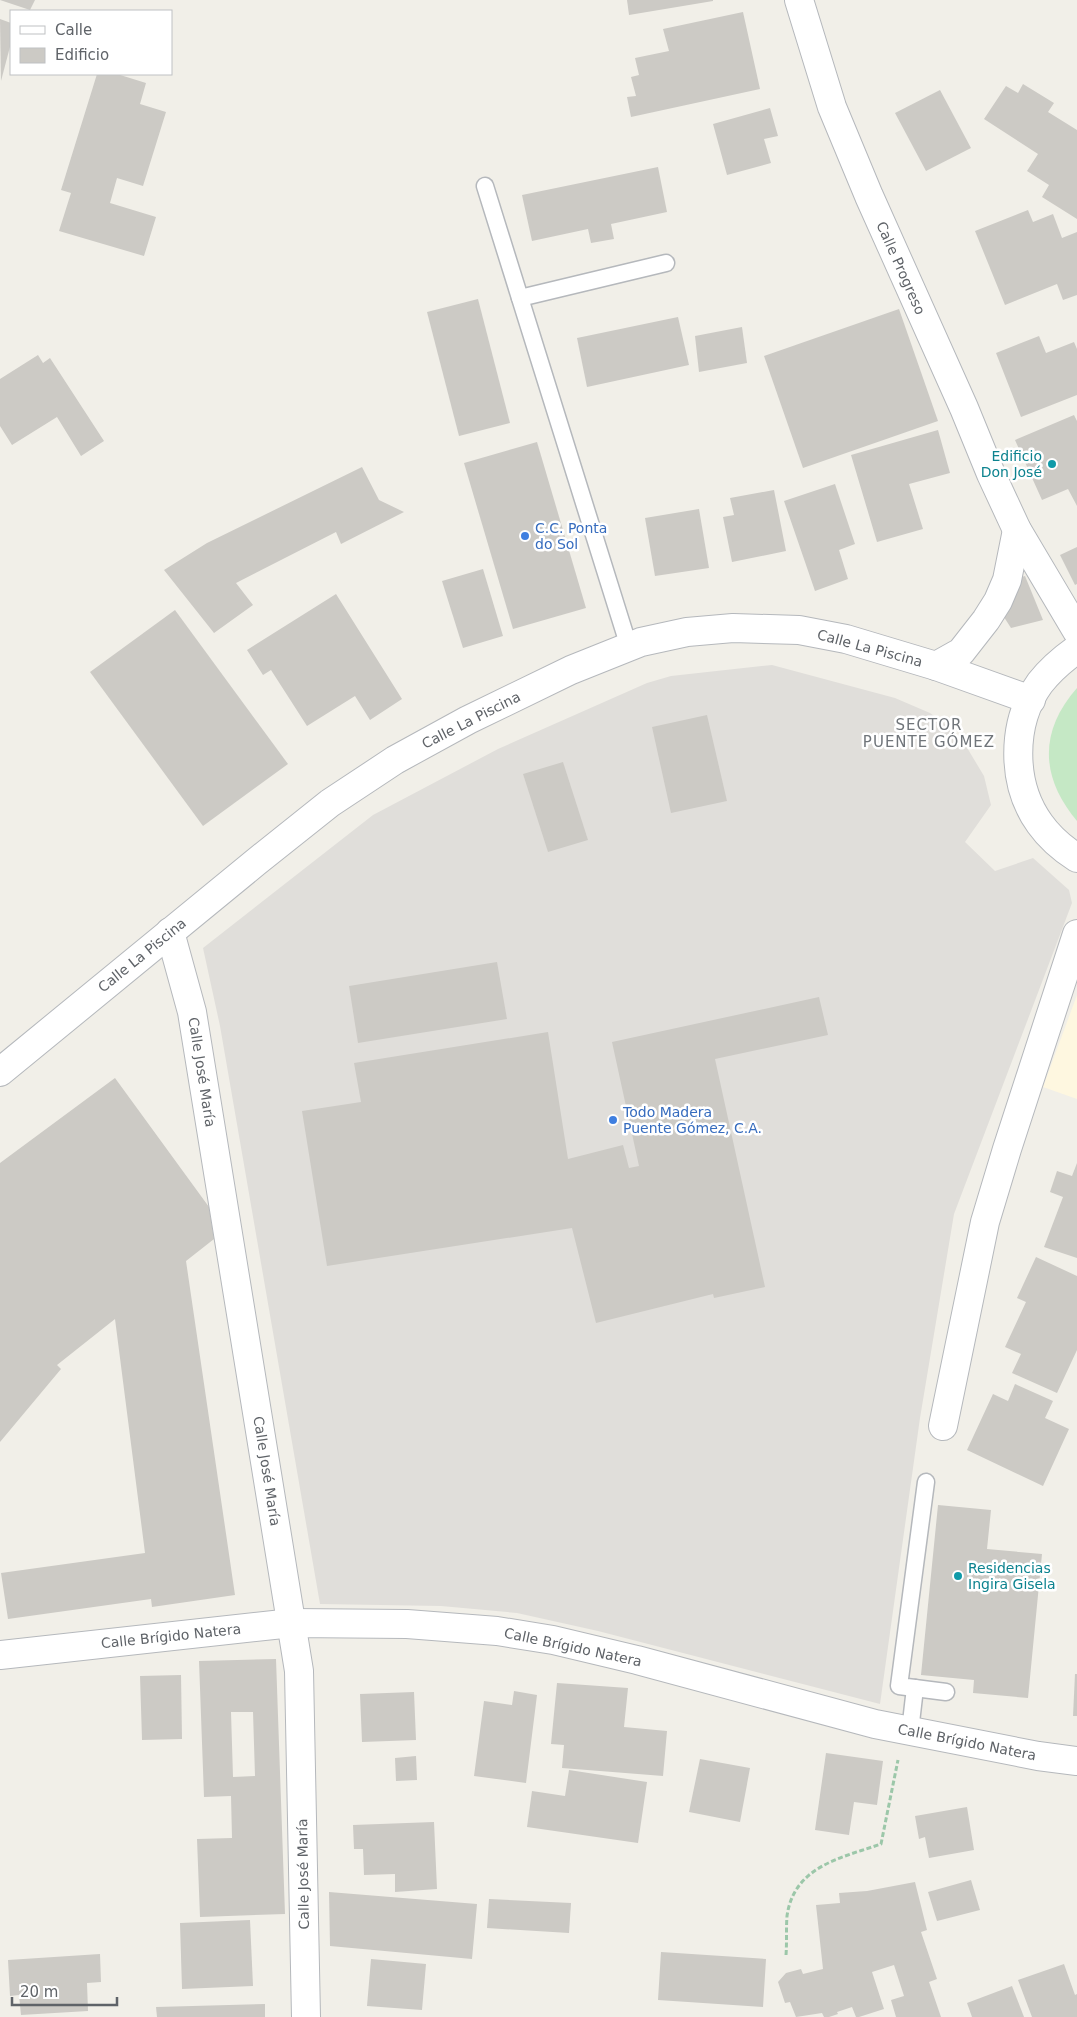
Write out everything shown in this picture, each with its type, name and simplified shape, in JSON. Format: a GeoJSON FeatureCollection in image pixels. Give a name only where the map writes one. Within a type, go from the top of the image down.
{"type":"FeatureCollection","features":[{"type":"Feature","properties":{"kind":"street","name":"Calle Progreso"},"geometry":{"type":"LineString","coordinates":[[799,0],[832,107],[869,196],[964,408],[990,474],[1017,530],[1077,631]]}},
{"type":"Feature","properties":{"kind":"street"},"geometry":{"type":"LineString","coordinates":[[936,666],[961,652],[998,601],[1007,580],[1017,530]]}},
{"type":"Feature","properties":{"kind":"street","name":"Calle La Piscina"},"geometry":{"type":"LineString","coordinates":[[0,1072],[330,803],[395,760],[477,716],[570,670],[628,647],[686,632],[733,628],[798,630],[846,639],[936,666],[1031,700]]}},
{"type":"Feature","properties":{"kind":"street"},"geometry":{"type":"LineString","coordinates":[[1077,649],[1060,661],[1040,684],[1026,710],[1019,739],[1019,768],[1026,798],[1040,824],[1060,846],[1077,858]]}},
{"type":"Feature","properties":{"kind":"street","name":"Calle José María"},"geometry":{"type":"LineString","coordinates":[[170,932],[192,1012],[299,1671],[306,2017]]}},
{"type":"Feature","properties":{"kind":"street"},"geometry":{"type":"LineString","coordinates":[[943,1426],[985,1222],[1077,934]]}},
{"type":"Feature","properties":{"kind":"street","name":"Calle Brígido Natera"},"geometry":{"type":"LineString","coordinates":[[0,1655],[292,1623],[407,1624],[497,1631],[552,1640],[637,1660],[874,1724],[1077,1762]]}},
{"type":"Feature","properties":{"kind":"lane"},"geometry":{"type":"LineString","coordinates":[[485,186],[628,647]]}},
{"type":"Feature","properties":{"kind":"lane"},"geometry":{"type":"LineString","coordinates":[[520,298],[666,263]]}},
{"type":"Feature","properties":{"kind":"lane"},"geometry":{"type":"LineString","coordinates":[[926,1482],[900,1686],[946,1692]]}},
{"type":"Feature","properties":{"kind":"lane"},"geometry":{"type":"LineString","coordinates":[[907,1730],[915,1688]]}},
{"type":"Feature","properties":{"kind":"path"},"geometry":{"type":"LineString","coordinates":[[786,1955],[788,1916],[798,1885],[812,1872],[832,1861],[882,1844],[907,1730]]}},
{"type":"Feature","properties":{"kind":"shaded area","name":"Todo Madera Puente Gómez, C.A."},"geometry":{"type":"Polygon","coordinates":[[[772,665],[895,698],[930,713],[949,727],[966,746],[984,776],[991,805],[965,842],[995,871],[1033,858],[1069,890],[1072,903],[954,1214],[920,1418],[880,1704],[598,1631],[517,1613],[441,1606],[320,1604],[220,1026],[203,948],[373,815],[498,749],[647,683],[671,676],[772,665]]]}},
{"type":"Feature","properties":{"kind":"shaded area"},"geometry":{"type":"Polygon","coordinates":[[[1077,995],[1077,1099],[1043,1087],[1077,995]]]}},
{"type":"Feature","properties":{"kind":"green space"},"geometry":{"type":"Polygon","coordinates":[[[1077,688],[1077,821],[1056,788],[1049,754],[1051,737],[1056,721],[1065,704],[1077,688]]]}},
{"type":"Feature","properties":{"kind":"building"},"geometry":{"type":"Polygon","coordinates":[[[0,0],[35,0],[30,10],[0,0]]]}},
{"type":"Feature","properties":{"kind":"building"},"geometry":{"type":"Polygon","coordinates":[[[627,0],[713,0],[713,1],[629,15],[627,0]]]}},
{"type":"Feature","properties":{"kind":"building"},"geometry":{"type":"Polygon","coordinates":[[[743,12],[760,89],[631,117],[627,97],[636,96],[631,77],[639,75],[635,58],[669,51],[663,29],[743,12]]]}},
{"type":"Feature","properties":{"kind":"building"},"geometry":{"type":"Polygon","coordinates":[[[0,19],[10,23],[10,47],[1,81],[0,19]]]}},
{"type":"Feature","properties":{"kind":"building"},"geometry":{"type":"Polygon","coordinates":[[[97,75],[120,75],[146,83],[140,104],[166,112],[143,186],[117,178],[110,203],[156,217],[144,256],[59,231],[71,193],[61,190],[97,75]]]}},
{"type":"Feature","properties":{"kind":"building"},"geometry":{"type":"Polygon","coordinates":[[[1023,84],[1054,103],[1048,112],[1077,130],[1077,219],[1042,197],[1049,185],[1027,171],[1038,154],[984,119],[1006,86],[1018,93],[1023,84]]]}},
{"type":"Feature","properties":{"kind":"building"},"geometry":{"type":"Polygon","coordinates":[[[940,90],[971,148],[926,171],[895,113],[940,90]]]}},
{"type":"Feature","properties":{"kind":"building"},"geometry":{"type":"Polygon","coordinates":[[[770,108],[778,136],[764,139],[771,163],[727,175],[713,124],[770,108]]]}},
{"type":"Feature","properties":{"kind":"building"},"geometry":{"type":"Polygon","coordinates":[[[658,167],[667,212],[611,224],[614,239],[591,243],[588,229],[532,241],[522,195],[658,167]]]}},
{"type":"Feature","properties":{"kind":"building"},"geometry":{"type":"Polygon","coordinates":[[[1028,210],[1033,222],[1053,214],[1062,238],[1077,232],[1077,295],[1063,300],[1057,284],[1005,305],[975,231],[1028,210]]]}},
{"type":"Feature","properties":{"kind":"building"},"geometry":{"type":"Polygon","coordinates":[[[478,299],[510,423],[459,436],[427,312],[478,299]]]}},
{"type":"Feature","properties":{"kind":"building"},"geometry":{"type":"Polygon","coordinates":[[[899,309],[938,421],[803,468],[764,356],[899,309]]]}},
{"type":"Feature","properties":{"kind":"building"},"geometry":{"type":"Polygon","coordinates":[[[678,317],[689,365],[587,387],[577,338],[678,317]]]}},
{"type":"Feature","properties":{"kind":"building"},"geometry":{"type":"Polygon","coordinates":[[[742,327],[747,363],[699,372],[695,336],[742,327]]]}},
{"type":"Feature","properties":{"kind":"building"},"geometry":{"type":"Polygon","coordinates":[[[1039,336],[1046,353],[1074,342],[1077,349],[1077,395],[1021,417],[996,353],[1039,336]]]}},
{"type":"Feature","properties":{"kind":"building"},"geometry":{"type":"Polygon","coordinates":[[[38,355],[43,363],[50,358],[104,441],[81,456],[57,417],[12,445],[0,426],[0,379],[38,355]]]}},
{"type":"Feature","properties":{"kind":"building","name":"Edificio Don José"},"geometry":{"type":"Polygon","coordinates":[[[1074,415],[1077,421],[1077,506],[1068,489],[1042,500],[1015,440],[1074,415]]]}},
{"type":"Feature","properties":{"kind":"building"},"geometry":{"type":"Polygon","coordinates":[[[938,430],[950,473],[909,484],[923,529],[877,542],[851,455],[938,430]]]}},
{"type":"Feature","properties":{"kind":"building","name":"C.C. Ponta do Sol"},"geometry":{"type":"Polygon","coordinates":[[[537,442],[586,608],[513,629],[464,463],[537,442]]]}},
{"type":"Feature","properties":{"kind":"building"},"geometry":{"type":"Polygon","coordinates":[[[362,467],[379,500],[404,512],[341,544],[336,532],[236,583],[253,605],[214,633],[164,570],[207,543],[362,467]]]}},
{"type":"Feature","properties":{"kind":"building"},"geometry":{"type":"Polygon","coordinates":[[[835,484],[855,544],[839,550],[848,579],[815,591],[784,501],[835,484]]]}},
{"type":"Feature","properties":{"kind":"building"},"geometry":{"type":"Polygon","coordinates":[[[774,490],[786,551],[732,562],[723,517],[734,515],[730,498],[774,490]]]}},
{"type":"Feature","properties":{"kind":"building"},"geometry":{"type":"Polygon","coordinates":[[[699,509],[709,568],[655,576],[645,518],[699,509]]]}},
{"type":"Feature","properties":{"kind":"building"},"geometry":{"type":"Polygon","coordinates":[[[1077,547],[1077,584],[1075,585],[1060,555],[1077,547]]]}},
{"type":"Feature","properties":{"kind":"building"},"geometry":{"type":"Polygon","coordinates":[[[483,569],[503,636],[463,648],[442,581],[483,569]]]}},
{"type":"Feature","properties":{"kind":"building"},"geometry":{"type":"Polygon","coordinates":[[[1025,576],[1043,620],[1011,628],[1002,614],[1018,578],[1025,576]]]}},
{"type":"Feature","properties":{"kind":"building"},"geometry":{"type":"Polygon","coordinates":[[[336,594],[402,699],[370,720],[355,696],[307,726],[271,670],[263,675],[247,650],[336,594]]]}},
{"type":"Feature","properties":{"kind":"building"},"geometry":{"type":"Polygon","coordinates":[[[175,610],[288,764],[203,826],[90,672],[175,610]]]}},
{"type":"Feature","properties":{"kind":"building"},"geometry":{"type":"Polygon","coordinates":[[[707,715],[727,801],[671,813],[652,727],[707,715]]]}},
{"type":"Feature","properties":{"kind":"building"},"geometry":{"type":"Polygon","coordinates":[[[563,762],[588,840],[548,852],[523,774],[563,762]]]}},
{"type":"Feature","properties":{"kind":"building"},"geometry":{"type":"Polygon","coordinates":[[[497,962],[507,1019],[358,1043],[349,986],[497,962]]]}},
{"type":"Feature","properties":{"kind":"building"},"geometry":{"type":"Polygon","coordinates":[[[819,997],[828,1035],[715,1059],[765,1287],[714,1298],[713,1294],[596,1323],[572,1228],[327,1266],[302,1111],[361,1102],[354,1063],[548,1032],[568,1159],[623,1145],[629,1168],[639,1166],[612,1042],[819,997]]]}},
{"type":"Feature","properties":{"kind":"building"},"geometry":{"type":"Polygon","coordinates":[[[115,1078],[209,1207],[214,1239],[186,1261],[235,1595],[152,1607],[151,1599],[8,1619],[1,1573],[145,1553],[115,1319],[57,1365],[61,1369],[0,1442],[0,1163],[115,1078]]]}},
{"type":"Feature","properties":{"kind":"building"},"geometry":{"type":"Polygon","coordinates":[[[1077,1163],[1077,1258],[1044,1247],[1063,1197],[1050,1192],[1057,1171],[1072,1176],[1077,1163]]]}},
{"type":"Feature","properties":{"kind":"building"},"geometry":{"type":"Polygon","coordinates":[[[1036,1257],[1077,1276],[1077,1350],[1057,1393],[1012,1373],[1021,1354],[1005,1347],[1026,1302],[1017,1298],[1036,1257]]]}},
{"type":"Feature","properties":{"kind":"building"},"geometry":{"type":"Polygon","coordinates":[[[1015,1384],[1053,1401],[1045,1418],[1069,1429],[1043,1486],[967,1450],[993,1394],[1008,1401],[1015,1384]]]}},
{"type":"Feature","properties":{"kind":"building"},"geometry":{"type":"Polygon","coordinates":[[[938,1505],[991,1510],[987,1549],[1042,1554],[1028,1698],[973,1693],[974,1680],[921,1675],[938,1505]]]}},
{"type":"Feature","properties":{"kind":"building"},"geometry":{"type":"Polygon","coordinates":[[[276,1659],[285,1914],[200,1917],[197,1839],[232,1838],[231,1796],[204,1797],[199,1661],[276,1659]],[[231,1712],[233,1777],[255,1776],[253,1712],[231,1712]]]}},
{"type":"Feature","properties":{"kind":"building"},"geometry":{"type":"Polygon","coordinates":[[[1075,1674],[1077,1674],[1077,1716],[1073,1716],[1075,1674]]]}},
{"type":"Feature","properties":{"kind":"building"},"geometry":{"type":"Polygon","coordinates":[[[181,1675],[182,1739],[142,1740],[140,1676],[181,1675]]]}},
{"type":"Feature","properties":{"kind":"building"},"geometry":{"type":"Polygon","coordinates":[[[557,1683],[628,1688],[624,1727],[667,1731],[663,1776],[562,1768],[564,1745],[551,1744],[557,1683]]]}},
{"type":"Feature","properties":{"kind":"building"},"geometry":{"type":"Polygon","coordinates":[[[514,1691],[537,1695],[526,1783],[474,1776],[484,1701],[512,1705],[514,1691]]]}},
{"type":"Feature","properties":{"kind":"building"},"geometry":{"type":"Polygon","coordinates":[[[414,1692],[416,1740],[362,1742],[360,1694],[414,1692]]]}},
{"type":"Feature","properties":{"kind":"building"},"geometry":{"type":"Polygon","coordinates":[[[826,1753],[883,1761],[877,1805],[854,1802],[849,1835],[815,1830],[826,1753]]]}},
{"type":"Feature","properties":{"kind":"building"},"geometry":{"type":"Polygon","coordinates":[[[416,1756],[417,1780],[396,1781],[395,1758],[416,1756]]]}},
{"type":"Feature","properties":{"kind":"building"},"geometry":{"type":"Polygon","coordinates":[[[700,1759],[750,1768],[740,1822],[689,1812],[700,1759]]]}},
{"type":"Feature","properties":{"kind":"building"},"geometry":{"type":"Polygon","coordinates":[[[569,1770],[647,1782],[638,1843],[527,1827],[532,1791],[565,1796],[569,1770]]]}},
{"type":"Feature","properties":{"kind":"building"},"geometry":{"type":"Polygon","coordinates":[[[967,1807],[974,1850],[929,1858],[925,1837],[919,1839],[915,1816],[967,1807]]]}},
{"type":"Feature","properties":{"kind":"building"},"geometry":{"type":"Polygon","coordinates":[[[434,1822],[437,1889],[395,1892],[395,1874],[364,1875],[363,1849],[354,1849],[353,1825],[434,1822]]]}},
{"type":"Feature","properties":{"kind":"building"},"geometry":{"type":"Polygon","coordinates":[[[971,1880],[980,1910],[937,1921],[928,1892],[971,1880]]]}},
{"type":"Feature","properties":{"kind":"building"},"geometry":{"type":"Polygon","coordinates":[[[915,1882],[927,1930],[921,1932],[937,1979],[929,1982],[941,2017],[896,2017],[891,2000],[904,1996],[894,1965],[872,1972],[884,2009],[859,2017],[856,2017],[852,2007],[829,2017],[824,2017],[822,2013],[796,2017],[790,2002],[785,2003],[778,1982],[786,1973],[801,1969],[803,1974],[823,1969],[816,1905],[840,1903],[839,1893],[867,1891],[915,1882]]]}},
{"type":"Feature","properties":{"kind":"building"},"geometry":{"type":"Polygon","coordinates":[[[329,1892],[477,1904],[472,1959],[330,1946],[329,1892]]]}},
{"type":"Feature","properties":{"kind":"building"},"geometry":{"type":"Polygon","coordinates":[[[489,1899],[571,1903],[569,1933],[487,1928],[489,1899]]]}},
{"type":"Feature","properties":{"kind":"building"},"geometry":{"type":"Polygon","coordinates":[[[250,1920],[253,1986],[182,1989],[180,1923],[250,1920]]]}},
{"type":"Feature","properties":{"kind":"building"},"geometry":{"type":"Polygon","coordinates":[[[661,1952],[766,1959],[763,2007],[658,2000],[661,1952]]]}},
{"type":"Feature","properties":{"kind":"building"},"geometry":{"type":"Polygon","coordinates":[[[100,1954],[101,1982],[87,1983],[88,2011],[21,2015],[19,1995],[10,1996],[8,1960],[100,1954]]]}},
{"type":"Feature","properties":{"kind":"building"},"geometry":{"type":"Polygon","coordinates":[[[371,1959],[426,1964],[422,2010],[367,2006],[371,1959]]]}},
{"type":"Feature","properties":{"kind":"building"},"geometry":{"type":"Polygon","coordinates":[[[1064,1964],[1075,1995],[1077,1994],[1077,2017],[1032,2017],[1018,1980],[1064,1964]]]}},
{"type":"Feature","properties":{"kind":"building"},"geometry":{"type":"Polygon","coordinates":[[[1012,1986],[1024,2017],[972,2017],[967,2003],[1012,1986]]]}},
{"type":"Feature","properties":{"kind":"building"},"geometry":{"type":"Polygon","coordinates":[[[265,2004],[265,2017],[157,2017],[156,2007],[265,2004]]]}},
{"type":"Feature","properties":{"kind":"place","name":"Edificio Don José"},"geometry":{"type":"Point","coordinates":[1052,464]}},
{"type":"Feature","properties":{"kind":"place","name":"C.C. Ponta do Sol"},"geometry":{"type":"Point","coordinates":[525,536]}},
{"type":"Feature","properties":{"kind":"place","name":"Todo Madera Puente Gómez, C.A."},"geometry":{"type":"Point","coordinates":[613,1120]}},
{"type":"Feature","properties":{"kind":"place","name":"Residencias Ingira Gisela"},"geometry":{"type":"Point","coordinates":[958,1576]}},
{"type":"Feature","properties":{"kind":"district","name":"SECTOR PUENTE GÓMEZ"},"geometry":{"type":"Point","coordinates":[929,734]}}]}
